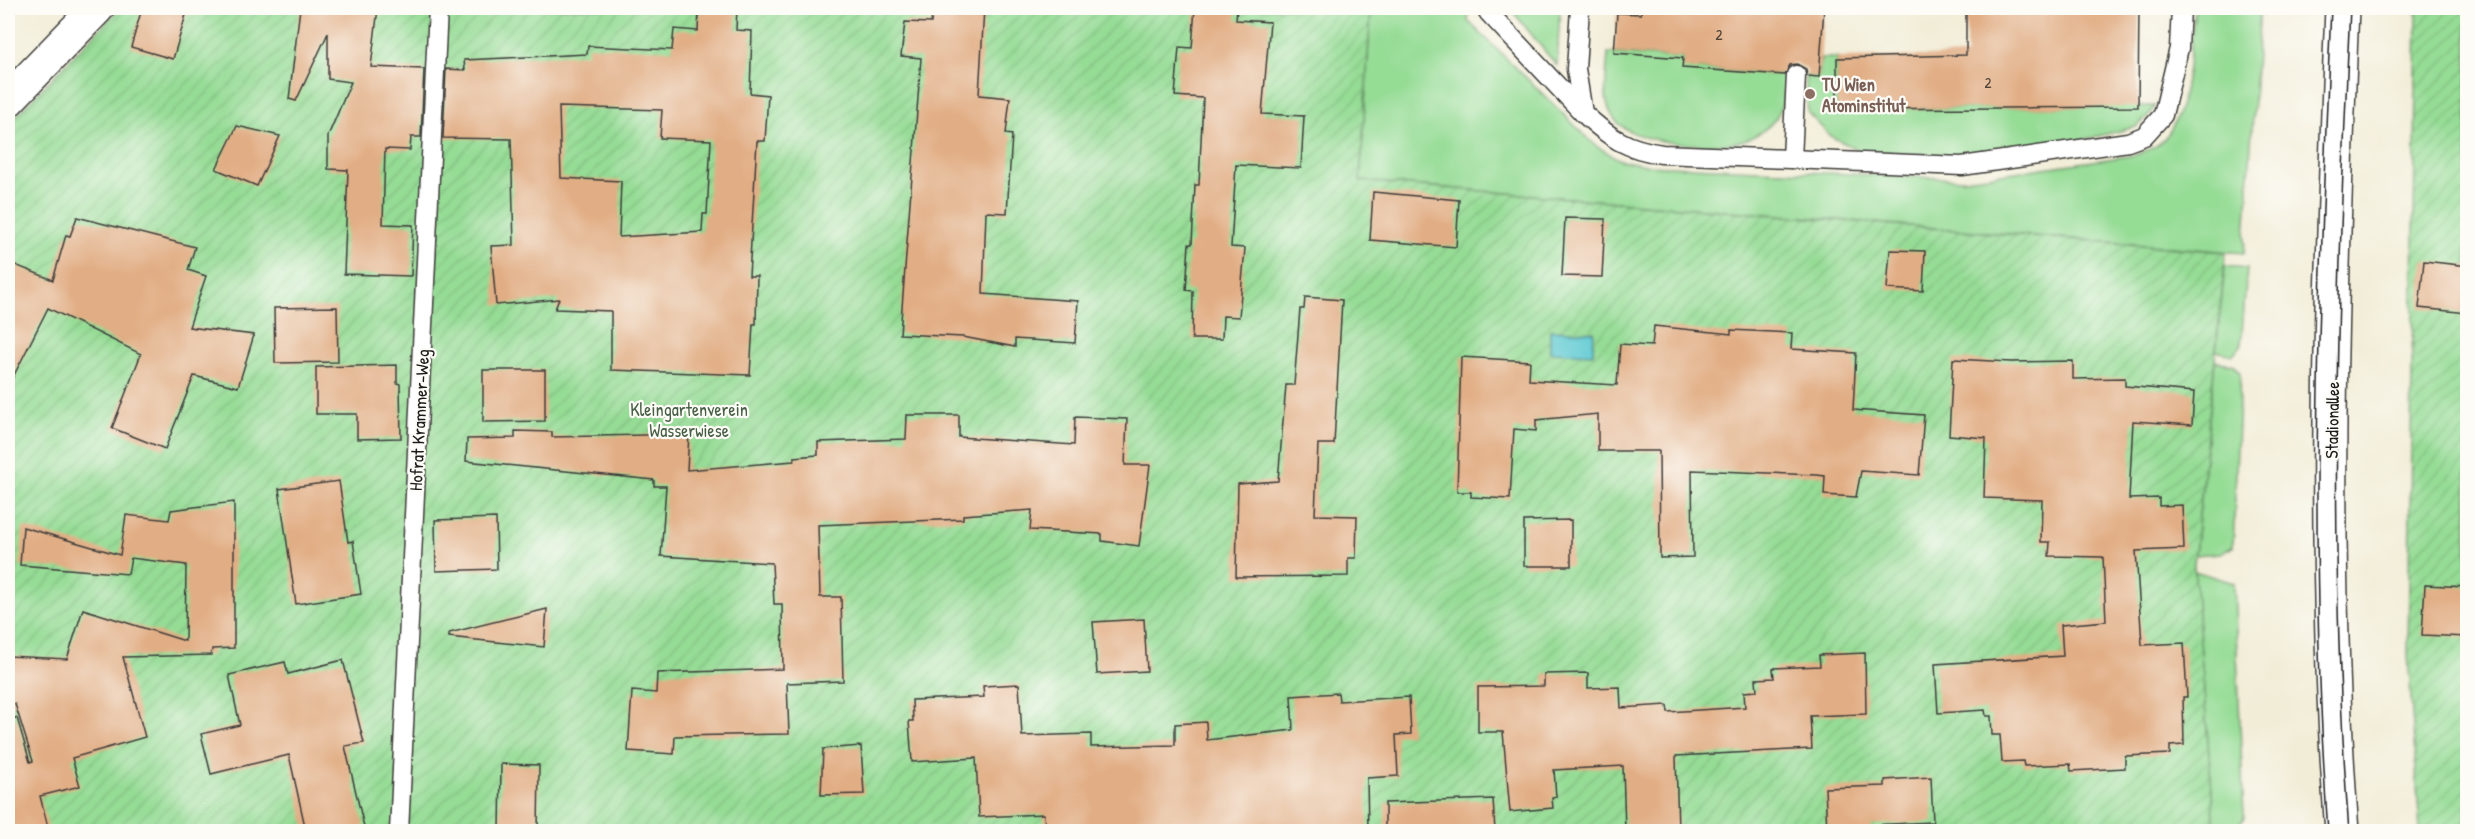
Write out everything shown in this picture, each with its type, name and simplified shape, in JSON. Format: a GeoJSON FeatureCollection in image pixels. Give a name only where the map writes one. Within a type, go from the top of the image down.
{"type":"FeatureCollection","features":[{"type":"Feature","properties":{"kind":"street"},"geometry":{"type":"LineString","coordinates":[[8,100],[97,8]]}},
{"type":"Feature","properties":{"kind":"street","name":"Stadionallee"},"geometry":{"type":"LineString","coordinates":[[2342,8],[2335,171],[2330,559],[2342,831]]}},
{"type":"Feature","properties":{"kind":"lane","name":"Hofrat Krammer-Weg"},"geometry":{"type":"LineString","coordinates":[[399,831],[438,8]]}},
{"type":"Feature","properties":{"kind":"lane"},"geometry":{"type":"LineString","coordinates":[[1488,8],[1488,12],[1583,113],[1617,142],[1640,151],[1962,166],[2094,148],[2144,136],[2157,125],[2169,101],[2179,48],[2181,8]]}},
{"type":"Feature","properties":{"kind":"lane"},"geometry":{"type":"LineString","coordinates":[[1580,8],[1576,69],[1583,113]]}},
{"type":"Feature","properties":{"kind":"lane"},"geometry":{"type":"LineString","coordinates":[[1792,159],[1796,75]]}},
{"type":"Feature","properties":{"kind":"green space","name":"Kleingartenverein Wasserwiese"},"geometry":{"type":"Polygon","coordinates":[[[120,8],[1371,8],[1360,181],[2226,252],[2194,564],[2215,831],[8,831],[8,124],[120,8]]]}},
{"type":"Feature","properties":{"kind":"green space"},"geometry":{"type":"Polygon","coordinates":[[[1371,8],[1469,8],[1468,21],[1596,146],[1620,160],[1646,165],[1965,179],[2136,155],[2156,146],[2170,131],[2177,116],[2186,79],[2195,8],[2260,8],[2244,253],[1360,181],[1371,8]]]}},
{"type":"Feature","properties":{"kind":"green space"},"geometry":{"type":"Polygon","coordinates":[[[1510,8],[1560,8],[1557,66],[1510,8]]]}},
{"type":"Feature","properties":{"kind":"green space"},"geometry":{"type":"Polygon","coordinates":[[[2417,8],[2467,8],[2467,831],[2420,831],[2408,654],[2417,8]]]}},
{"type":"Feature","properties":{"kind":"green space"},"geometry":{"type":"Polygon","coordinates":[[[1608,53],[1683,58],[1683,68],[1787,75],[1785,92],[1775,119],[1755,135],[1741,141],[1712,145],[1656,140],[1625,128],[1610,113],[1606,96],[1608,53]]]}},
{"type":"Feature","properties":{"kind":"green space"},"geometry":{"type":"Polygon","coordinates":[[[1821,58],[1837,58],[1837,109],[2155,106],[2148,117],[2136,127],[2086,139],[1956,156],[1860,151],[1830,136],[1808,113],[1805,76],[1819,76],[1821,58]]]}},
{"type":"Feature","properties":{"kind":"green space"},"geometry":{"type":"Polygon","coordinates":[[[2225,266],[2247,268],[2241,346],[2232,355],[2216,351],[2225,266]]]}},
{"type":"Feature","properties":{"kind":"green space"},"geometry":{"type":"Polygon","coordinates":[[[2215,361],[2235,365],[2240,373],[2233,547],[2220,553],[2195,555],[2215,361]]]}},
{"type":"Feature","properties":{"kind":"green space"},"geometry":{"type":"Polygon","coordinates":[[[2194,571],[2234,583],[2244,818],[2239,824],[2215,829],[2194,571]]]}},
{"type":"Feature","properties":{"kind":"water"},"geometry":{"type":"Polygon","coordinates":[[[1550,330],[1594,332],[1593,354],[1550,352],[1550,330]]]}},
{"type":"Feature","properties":{"kind":"building"},"geometry":{"type":"Polygon","coordinates":[[[142,8],[188,8],[173,59],[131,47],[142,8]]]}},
{"type":"Feature","properties":{"kind":"building"},"geometry":{"type":"Polygon","coordinates":[[[300,8],[378,8],[371,67],[424,69],[421,137],[411,137],[410,150],[385,149],[383,224],[413,225],[411,276],[344,274],[348,170],[328,169],[328,136],[351,82],[328,79],[328,33],[296,101],[289,99],[300,8]]]}},
{"type":"Feature","properties":{"kind":"building"},"geometry":{"type":"Polygon","coordinates":[[[699,8],[737,8],[736,30],[752,31],[750,93],[768,95],[765,141],[757,141],[749,276],[757,276],[756,324],[753,324],[750,375],[611,370],[611,311],[555,309],[559,299],[496,305],[491,246],[514,245],[511,139],[443,138],[446,69],[465,70],[464,60],[587,54],[588,46],[672,50],[674,29],[698,31],[699,8]],[[559,107],[561,178],[621,181],[619,237],[702,232],[703,214],[707,214],[711,140],[660,138],[662,110],[559,107]]]}},
{"type":"Feature","properties":{"kind":"building"},"geometry":{"type":"Polygon","coordinates":[[[933,8],[984,8],[979,95],[1010,98],[1006,134],[1012,135],[1007,213],[986,212],[983,294],[1078,301],[1075,343],[1015,339],[1015,347],[963,337],[900,334],[921,58],[901,56],[905,22],[931,23],[933,8]]]}},
{"type":"Feature","properties":{"kind":"building"},"geometry":{"type":"Polygon","coordinates":[[[1195,8],[1237,8],[1236,20],[1270,22],[1262,114],[1304,116],[1301,168],[1236,165],[1231,247],[1245,248],[1239,317],[1223,316],[1222,339],[1192,339],[1193,291],[1186,290],[1189,244],[1192,244],[1195,185],[1199,185],[1203,98],[1175,96],[1179,47],[1192,48],[1195,8]]]}},
{"type":"Feature","properties":{"kind":"building"},"geometry":{"type":"Polygon","coordinates":[[[1641,8],[1824,8],[1819,77],[1807,76],[1806,69],[1797,64],[1790,65],[1785,75],[1682,68],[1683,58],[1614,53],[1617,13],[1641,14],[1641,8]]]}},
{"type":"Feature","properties":{"kind":"building"},"geometry":{"type":"Polygon","coordinates":[[[1966,8],[2139,8],[2138,107],[1837,109],[1837,58],[1966,55],[1966,8]]]}},
{"type":"Feature","properties":{"kind":"building"},"geometry":{"type":"Polygon","coordinates":[[[237,126],[280,136],[257,186],[216,169],[237,126]]]}},
{"type":"Feature","properties":{"kind":"building"},"geometry":{"type":"Polygon","coordinates":[[[1373,192],[1459,200],[1456,247],[1370,240],[1373,192]]]}},
{"type":"Feature","properties":{"kind":"building"},"geometry":{"type":"Polygon","coordinates":[[[77,217],[195,247],[188,270],[206,276],[189,327],[254,335],[238,387],[194,376],[165,449],[112,428],[141,354],[48,308],[8,387],[8,262],[53,280],[66,235],[70,236],[77,217]]]}},
{"type":"Feature","properties":{"kind":"building"},"geometry":{"type":"Polygon","coordinates":[[[1565,218],[1605,219],[1602,277],[1562,276],[1565,218]]]}},
{"type":"Feature","properties":{"kind":"building"},"geometry":{"type":"Polygon","coordinates":[[[1890,250],[1925,251],[1923,291],[1887,289],[1890,250]]]}},
{"type":"Feature","properties":{"kind":"building"},"geometry":{"type":"Polygon","coordinates":[[[2424,261],[2468,266],[2468,313],[2419,308],[2424,261]]]}},
{"type":"Feature","properties":{"kind":"building"},"geometry":{"type":"Polygon","coordinates":[[[1305,297],[1342,300],[1334,444],[1318,444],[1315,515],[1357,516],[1356,558],[1348,558],[1348,576],[1236,577],[1238,484],[1278,481],[1286,385],[1294,385],[1300,309],[1304,309],[1305,297]]]}},
{"type":"Feature","properties":{"kind":"building"},"geometry":{"type":"Polygon","coordinates":[[[337,307],[338,362],[275,363],[274,308],[337,307]]]}},
{"type":"Feature","properties":{"kind":"building"},"geometry":{"type":"Polygon","coordinates":[[[1654,326],[1731,334],[1731,330],[1792,333],[1791,349],[1856,353],[1853,410],[1924,415],[1919,475],[1861,471],[1856,497],[1824,495],[1825,476],[1692,470],[1693,557],[1660,558],[1659,451],[1598,451],[1598,414],[1536,420],[1536,431],[1514,429],[1510,499],[1471,497],[1471,492],[1457,492],[1461,357],[1530,361],[1529,380],[1617,385],[1620,344],[1652,346],[1654,326]]]}},
{"type":"Feature","properties":{"kind":"building"},"geometry":{"type":"Polygon","coordinates":[[[1953,359],[2011,362],[2073,361],[2073,379],[2125,378],[2125,386],[2194,392],[2192,425],[2133,421],[2129,499],[2159,498],[2159,506],[2182,505],[2184,549],[2136,551],[2142,645],[2184,643],[2187,697],[2183,697],[2184,745],[2170,746],[2170,754],[2125,756],[2125,768],[2071,771],[2070,764],[2024,766],[2023,761],[2002,762],[2000,735],[1992,735],[1991,716],[1986,716],[1985,710],[1938,713],[1935,664],[2063,656],[2061,625],[2106,621],[2103,557],[2049,556],[2050,542],[2041,542],[2042,500],[1984,498],[1986,438],[1949,435],[1953,359]]]}},
{"type":"Feature","properties":{"kind":"building"},"geometry":{"type":"Polygon","coordinates":[[[397,365],[397,383],[400,384],[401,438],[357,439],[357,414],[316,414],[316,367],[397,365]]]}},
{"type":"Feature","properties":{"kind":"building"},"geometry":{"type":"Polygon","coordinates":[[[483,370],[545,370],[545,421],[483,422],[483,370]]]}},
{"type":"Feature","properties":{"kind":"building"},"geometry":{"type":"Polygon","coordinates":[[[907,415],[959,415],[959,437],[1074,445],[1075,417],[1127,419],[1125,465],[1150,465],[1139,546],[1102,541],[1102,534],[1030,530],[1032,510],[963,515],[963,519],[818,525],[820,597],[841,597],[843,681],[787,683],[789,734],[675,736],[674,754],[628,751],[632,691],[656,693],[657,673],[783,669],[782,604],[774,604],[772,563],[661,556],[666,486],[654,486],[654,480],[466,461],[467,439],[515,438],[515,431],[552,432],[552,437],[689,434],[687,470],[794,461],[794,457],[818,455],[818,442],[906,439],[907,415]]]}},
{"type":"Feature","properties":{"kind":"building"},"geometry":{"type":"Polygon","coordinates":[[[339,481],[348,542],[353,541],[361,594],[296,604],[279,489],[339,481]]]}},
{"type":"Feature","properties":{"kind":"building"},"geometry":{"type":"Polygon","coordinates":[[[234,502],[234,648],[212,649],[211,655],[123,657],[145,737],[72,758],[80,786],[40,796],[49,831],[8,831],[8,719],[17,718],[30,762],[33,761],[15,704],[8,704],[8,656],[67,659],[83,609],[185,641],[186,565],[131,558],[128,574],[20,565],[23,527],[120,555],[126,515],[169,520],[171,510],[234,502]]]}},
{"type":"Feature","properties":{"kind":"building"},"geometry":{"type":"Polygon","coordinates":[[[496,518],[497,569],[436,571],[435,520],[496,518]]]}},
{"type":"Feature","properties":{"kind":"building"},"geometry":{"type":"Polygon","coordinates":[[[1571,520],[1571,566],[1524,566],[1524,521],[1571,520]]]}},
{"type":"Feature","properties":{"kind":"building"},"geometry":{"type":"Polygon","coordinates":[[[2425,585],[2468,587],[2468,637],[2422,635],[2425,585]]]}},
{"type":"Feature","properties":{"kind":"building"},"geometry":{"type":"Polygon","coordinates":[[[547,609],[544,647],[449,637],[449,633],[547,609]]]}},
{"type":"Feature","properties":{"kind":"building"},"geometry":{"type":"Polygon","coordinates":[[[1144,619],[1147,671],[1097,674],[1093,622],[1144,619]]]}},
{"type":"Feature","properties":{"kind":"building"},"geometry":{"type":"Polygon","coordinates":[[[1865,653],[1866,714],[1810,716],[1812,749],[1676,756],[1678,831],[1625,831],[1623,766],[1554,770],[1556,797],[1552,798],[1553,808],[1510,812],[1503,732],[1478,732],[1478,687],[1544,686],[1544,674],[1588,673],[1588,688],[1620,687],[1621,708],[1667,705],[1668,712],[1745,707],[1744,692],[1757,691],[1756,679],[1774,678],[1773,668],[1820,666],[1819,655],[1865,653]]]}},
{"type":"Feature","properties":{"kind":"building"},"geometry":{"type":"Polygon","coordinates":[[[343,660],[364,743],[345,746],[365,831],[306,831],[289,755],[211,774],[201,734],[240,725],[229,675],[285,662],[288,674],[343,660]]]}},
{"type":"Feature","properties":{"kind":"building"},"geometry":{"type":"Polygon","coordinates":[[[1019,684],[1022,736],[1091,734],[1091,747],[1175,745],[1175,724],[1206,722],[1207,740],[1293,730],[1291,696],[1338,693],[1339,701],[1409,697],[1411,734],[1396,735],[1398,776],[1367,778],[1368,831],[1045,831],[1044,814],[979,817],[976,758],[912,762],[909,721],[913,721],[912,700],[984,697],[983,686],[1019,684]]]}},
{"type":"Feature","properties":{"kind":"building"},"geometry":{"type":"Polygon","coordinates":[[[861,746],[864,794],[821,795],[823,749],[861,746]]]}},
{"type":"Feature","properties":{"kind":"building"},"geometry":{"type":"Polygon","coordinates":[[[501,764],[539,765],[538,831],[500,831],[501,764]]]}},
{"type":"Feature","properties":{"kind":"building"},"geometry":{"type":"Polygon","coordinates":[[[1931,777],[1933,822],[1871,825],[1871,831],[1827,831],[1825,788],[1885,786],[1885,780],[1931,777]]]}},
{"type":"Feature","properties":{"kind":"building"},"geometry":{"type":"Polygon","coordinates":[[[1493,799],[1495,831],[1385,831],[1385,803],[1493,799]]]}},
{"type":"Feature","properties":{"kind":"tram line"},"geometry":{"type":"LineString","coordinates":[[2328,832],[2318,626],[2317,523],[2320,316],[2331,8]]}},
{"type":"Feature","properties":{"kind":"tram line"},"geometry":{"type":"LineString","coordinates":[[2349,832],[2338,626],[2337,420],[2341,213],[2350,8]]}},
{"type":"Feature","properties":{"kind":"place","name":"TU Wien Atominstitut"},"geometry":{"type":"Point","coordinates":[1810,94]}}]}
